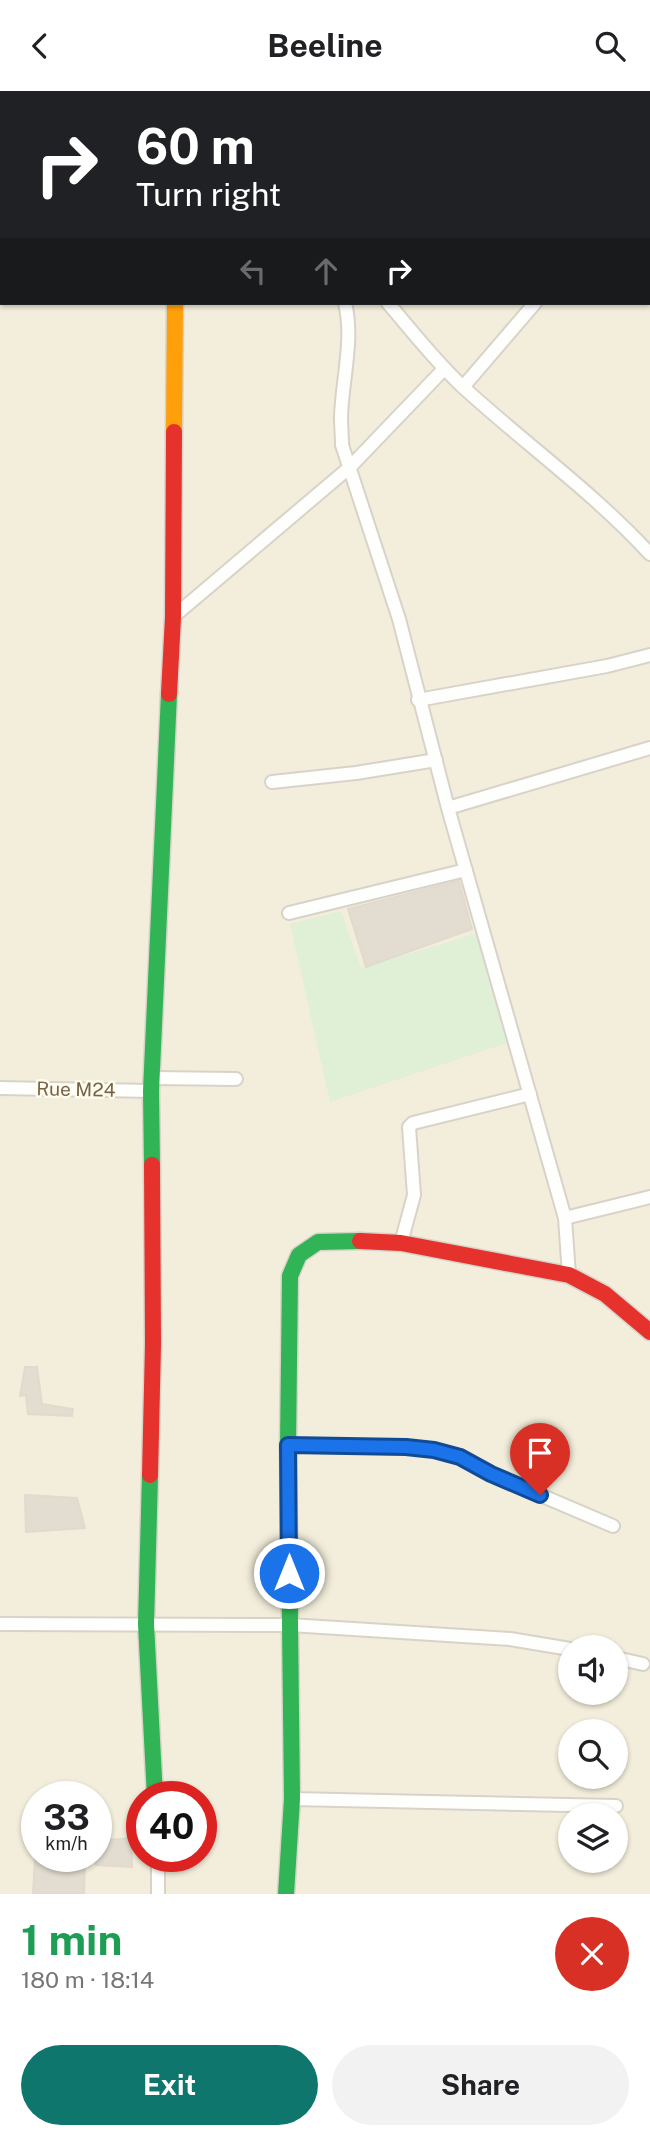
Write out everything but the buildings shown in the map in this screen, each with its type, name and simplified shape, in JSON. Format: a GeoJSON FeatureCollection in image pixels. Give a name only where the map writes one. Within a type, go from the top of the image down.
{"type":"FeatureCollection","features":[{"type":"Feature","properties":{"kind":"street"},"geometry":{"type":"LineString","coordinates":[[154,1781],[146,1625],[153,1344],[151,1084],[173,617],[175,305]]}},
{"type":"Feature","properties":{"kind":"street"},"geometry":{"type":"LineString","coordinates":[[345,305],[348,336],[341,418],[342,445],[399,619],[418,700],[565,1218],[569,1275]]}},
{"type":"Feature","properties":{"kind":"street"},"geometry":{"type":"LineString","coordinates":[[390,305],[444,369],[572,480],[650,554]]}},
{"type":"Feature","properties":{"kind":"street"},"geometry":{"type":"LineString","coordinates":[[463,387],[533,305]]}},
{"type":"Feature","properties":{"kind":"street"},"geometry":{"type":"LineString","coordinates":[[173,617],[350,467],[444,369]]}},
{"type":"Feature","properties":{"kind":"street"},"geometry":{"type":"LineString","coordinates":[[418,700],[607,666],[650,655]]}},
{"type":"Feature","properties":{"kind":"street"},"geometry":{"type":"LineString","coordinates":[[448,808],[650,748]]}},
{"type":"Feature","properties":{"kind":"street"},"geometry":{"type":"LineString","coordinates":[[272,782],[436,760]]}},
{"type":"Feature","properties":{"kind":"street"},"geometry":{"type":"LineString","coordinates":[[289,913],[466,870]]}},
{"type":"Feature","properties":{"kind":"street","name":"Rue M24"},"geometry":{"type":"LineString","coordinates":[[0,1088],[236,1079]]}},
{"type":"Feature","properties":{"kind":"street"},"geometry":{"type":"LineString","coordinates":[[401,1243],[414,1195],[409,1127],[413,1123],[530,1094]]}},
{"type":"Feature","properties":{"kind":"street"},"geometry":{"type":"LineString","coordinates":[[565,1218],[650,1197]]}},
{"type":"Feature","properties":{"kind":"street"},"geometry":{"type":"LineString","coordinates":[[286,1894],[292,1800],[288,1445],[290,1276],[299,1255],[318,1242],[340,1240],[401,1243],[569,1275],[605,1294],[650,1332]]}},
{"type":"Feature","properties":{"kind":"street"},"geometry":{"type":"LineString","coordinates":[[288,1445],[434,1450],[460,1457],[491,1474],[613,1526]]}},
{"type":"Feature","properties":{"kind":"street"},"geometry":{"type":"LineString","coordinates":[[0,1613],[0,1626],[289,1625],[510,1639],[558,1647]]}},
{"type":"Feature","properties":{"kind":"street"},"geometry":{"type":"LineString","coordinates":[[628,1661],[642,1664]]}},
{"type":"Feature","properties":{"kind":"street"},"geometry":{"type":"LineString","coordinates":[[292,1800],[558,1805]]}},
{"type":"Feature","properties":{"kind":"street"},"geometry":{"type":"LineString","coordinates":[[158,1872],[158,1894]]}},
{"type":"Feature","properties":{"kind":"shaded area"},"geometry":{"type":"Polygon","coordinates":[[[0,305],[650,305],[650,1894],[0,1894],[0,305]]]}},
{"type":"Feature","properties":{"kind":"green space"},"geometry":{"type":"Polygon","coordinates":[[[341,911],[361,968],[478,933],[510,1042],[330,1102],[290,924],[341,911]]]}},
{"type":"Feature","properties":{"kind":"traffic: fast"},"geometry":{"type":"LineString","coordinates":[[152,1165],[151,1091],[169,694]]}},
{"type":"Feature","properties":{"kind":"traffic: fast"},"geometry":{"type":"LineString","coordinates":[[286,1894],[292,1799],[288,1445],[290,1276],[299,1255],[318,1242],[360,1241]]}},
{"type":"Feature","properties":{"kind":"traffic: fast"},"geometry":{"type":"LineString","coordinates":[[150,1475],[146,1624],[154,1781]]}},
{"type":"Feature","properties":{"kind":"traffic: slow"},"geometry":{"type":"LineString","coordinates":[[174,432],[175,305]]}},
{"type":"Feature","properties":{"kind":"traffic: jam"},"geometry":{"type":"LineString","coordinates":[[169,694],[173,617],[174,432]]}},
{"type":"Feature","properties":{"kind":"traffic: jam"},"geometry":{"type":"LineString","coordinates":[[150,1475],[153,1344],[152,1165]]}},
{"type":"Feature","properties":{"kind":"traffic: jam"},"geometry":{"type":"LineString","coordinates":[[360,1241],[401,1243],[569,1275],[605,1294],[650,1332]]}},
{"type":"Feature","properties":{"kind":"route"},"geometry":{"type":"LineString","coordinates":[[289,1573],[288,1445],[434,1450],[460,1457],[540,1495]]}}]}
